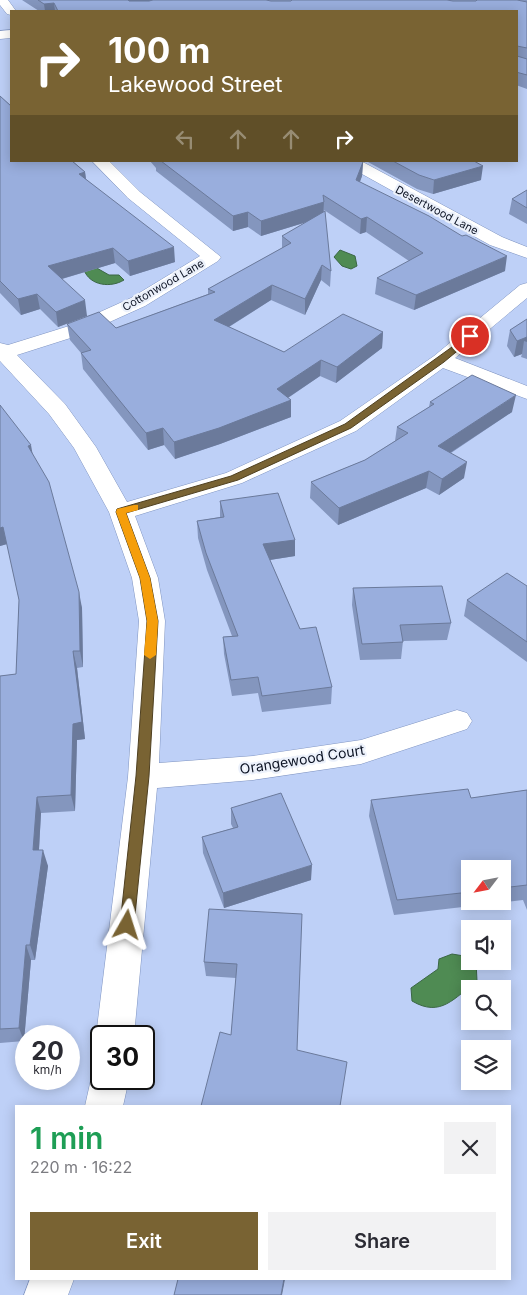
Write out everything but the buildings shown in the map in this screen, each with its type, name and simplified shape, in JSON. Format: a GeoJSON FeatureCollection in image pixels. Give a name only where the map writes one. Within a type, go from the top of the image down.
{"type":"FeatureCollection","features":[{"type":"Feature","properties":{"kind":"street"},"geometry":{"type":"LineString","coordinates":[[2,0],[10,11]]}},
{"type":"Feature","properties":{"kind":"street","name":"Cottonwood Lane"},"geometry":{"type":"LineString","coordinates":[[2,351],[76,330],[138,302],[212,257],[134,195],[101,162]]}},
{"type":"Feature","properties":{"kind":"street","name":"Desertwood Lane"},"geometry":{"type":"LineString","coordinates":[[351,162],[496,241],[527,253]]}},
{"type":"Feature","properties":{"kind":"street"},"geometry":{"type":"LineString","coordinates":[[121,512],[234,478],[348,426],[441,360],[527,289]]}},
{"type":"Feature","properties":{"kind":"street"},"geometry":{"type":"LineString","coordinates":[[2,351],[57,410],[85,447],[121,512],[145,578],[152,621],[143,776],[115,1025]]}},
{"type":"Feature","properties":{"kind":"street"},"geometry":{"type":"LineString","coordinates":[[441,360],[527,393]]}},
{"type":"Feature","properties":{"kind":"street","name":"Orangewood Court"},"geometry":{"type":"LineString","coordinates":[[143,776],[253,768],[362,752],[457,721]]}},
{"type":"Feature","properties":{"kind":"street"},"geometry":{"type":"LineString","coordinates":[[104,1105],[108,1090]]}},
{"type":"Feature","properties":{"kind":"street"},"geometry":{"type":"LineString","coordinates":[[46,1295],[52,1280]]}},
{"type":"Feature","properties":{"kind":"shaded area"},"geometry":{"type":"Polygon","coordinates":[[[340,250],[355,256],[357,266],[351,269],[342,266],[334,257],[340,250]]]}},
{"type":"Feature","properties":{"kind":"shaded area"},"geometry":{"type":"Polygon","coordinates":[[[95,267],[109,275],[119,275],[124,280],[107,285],[96,282],[84,270],[95,267]]]}},
{"type":"Feature","properties":{"kind":"shaded area"},"geometry":{"type":"Polygon","coordinates":[[[452,954],[461,956],[461,970],[476,970],[477,980],[461,980],[461,994],[447,1004],[439,1007],[422,1006],[412,1001],[411,988],[438,969],[439,959],[452,954]]]}},
{"type":"Feature","properties":{"kind":"slow traffic"},"geometry":{"type":"LineString","coordinates":[[134,508],[121,512],[145,578],[152,621],[150,655]]}},
{"type":"Feature","properties":{"kind":"route"},"geometry":{"type":"LineString","coordinates":[[127,925],[143,776],[152,621],[145,578],[121,512],[234,478],[348,426],[441,360],[470,336]]}}]}
